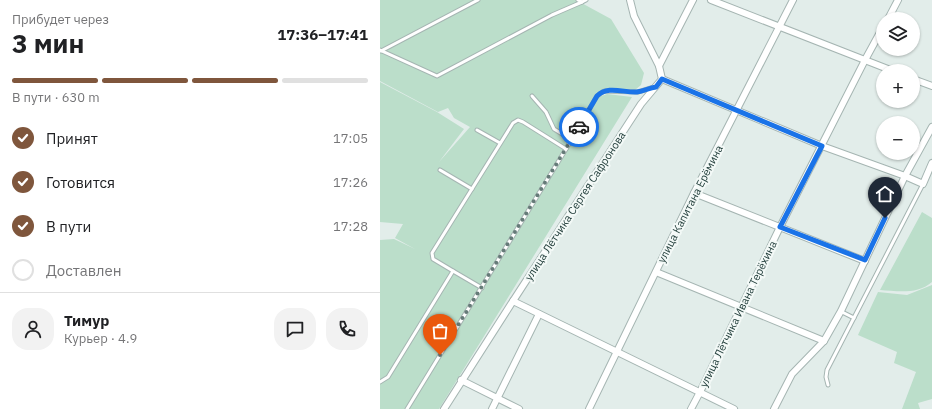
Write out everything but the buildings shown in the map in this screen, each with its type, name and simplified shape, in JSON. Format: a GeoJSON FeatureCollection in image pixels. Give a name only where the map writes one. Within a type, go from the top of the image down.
{"type":"FeatureCollection","features":[{"type":"Feature","properties":{"kind":"street"},"geometry":{"type":"LineString","coordinates":[[630,0],[634,16],[659,66],[662,79],[822,146],[923,184],[932,163]]}},
{"type":"Feature","properties":{"kind":"street"},"geometry":{"type":"LineString","coordinates":[[659,66],[694,0]]}},
{"type":"Feature","properties":{"kind":"street"},"geometry":{"type":"LineString","coordinates":[[711,0],[876,64]]}},
{"type":"Feature","properties":{"kind":"street","name":"улица Капитана Ерёмина"},"geometry":{"type":"LineString","coordinates":[[590,409],[694,193],[778,26],[793,0]]}},
{"type":"Feature","properties":{"kind":"street"},"geometry":{"type":"LineString","coordinates":[[892,12],[898,0]]}},
{"type":"Feature","properties":{"kind":"street","name":"улица Лётчика Ивана Терёхина"},"geometry":{"type":"LineString","coordinates":[[691,409],[780,227],[876,40]]}},
{"type":"Feature","properties":{"kind":"street","name":"улица Лётчика Сергея Сафронова"},"geometry":{"type":"LineString","coordinates":[[444,409],[512,301],[641,104],[662,79]]}},
{"type":"Feature","properties":{"kind":"street"},"geometry":{"type":"LineString","coordinates":[[920,82],[932,86]]}},
{"type":"Feature","properties":{"kind":"street"},"geometry":{"type":"LineString","coordinates":[[774,409],[792,374],[824,341],[905,176],[932,127]]}},
{"type":"Feature","properties":{"kind":"street"},"geometry":{"type":"LineString","coordinates":[[694,193],[865,260]]}},
{"type":"Feature","properties":{"kind":"street"},"geometry":{"type":"LineString","coordinates":[[656,272],[824,341]]}},
{"type":"Feature","properties":{"kind":"street"},"geometry":{"type":"LineString","coordinates":[[512,301],[734,409]]}},
{"type":"Feature","properties":{"kind":"street"},"geometry":{"type":"LineString","coordinates":[[492,409],[539,314]]}},
{"type":"Feature","properties":{"kind":"street"},"geometry":{"type":"LineString","coordinates":[[461,380],[518,409]]}},
{"type":"Feature","properties":{"kind":"lane"},"geometry":{"type":"LineString","coordinates":[[381,50],[478,0]]}},
{"type":"Feature","properties":{"kind":"lane"},"geometry":{"type":"LineString","coordinates":[[381,50],[437,76],[552,15],[580,1],[586,0]]}},
{"type":"Feature","properties":{"kind":"lane"},"geometry":{"type":"LineString","coordinates":[[407,409],[600,92],[609,90],[638,92],[656,87]]}},
{"type":"Feature","properties":{"kind":"lane"},"geometry":{"type":"LineString","coordinates":[[532,96],[546,112],[554,129],[572,140]]}},
{"type":"Feature","properties":{"kind":"lane"},"geometry":{"type":"LineString","coordinates":[[482,288],[433,259],[432,253],[512,123],[518,120],[566,149]]}},
{"type":"Feature","properties":{"kind":"lane"},"geometry":{"type":"LineString","coordinates":[[478,130],[500,143]]}},
{"type":"Feature","properties":{"kind":"lane"},"geometry":{"type":"LineString","coordinates":[[440,170],[472,189]]}},
{"type":"Feature","properties":{"kind":"lane"},"geometry":{"type":"LineString","coordinates":[[828,385],[826,378],[827,370],[923,184]]}},
{"type":"Feature","properties":{"kind":"lane"},"geometry":{"type":"LineString","coordinates":[[380,382],[388,377],[453,271]]}},
{"type":"Feature","properties":{"kind":"lane"},"geometry":{"type":"LineString","coordinates":[[840,311],[854,318]]}},
{"type":"Feature","properties":{"kind":"green space"},"geometry":{"type":"Polygon","coordinates":[[[380,0],[576,0],[611,19],[644,73],[641,85],[635,90],[603,91],[596,98],[607,94],[632,97],[439,409],[380,409],[380,240],[394,239],[415,249],[395,238],[403,224],[380,222],[380,82],[437,112],[464,129],[439,162],[470,127],[454,118],[448,108],[438,112],[380,81],[380,0]]]}},
{"type":"Feature","properties":{"kind":"green space"},"geometry":{"type":"Polygon","coordinates":[[[922,212],[932,218],[932,282],[913,291],[880,290],[922,212]]]}},
{"type":"Feature","properties":{"kind":"green space"},"geometry":{"type":"Polygon","coordinates":[[[932,285],[932,399],[918,403],[920,409],[902,409],[916,372],[894,363],[897,352],[858,335],[878,292],[907,295],[932,285]]]}},
{"type":"Feature","properties":{"kind":"way so far"},"geometry":{"type":"LineString","coordinates":[[440,355],[579,127]]}},
{"type":"Feature","properties":{"kind":"route"},"geometry":{"type":"LineString","coordinates":[[579,127],[600,92],[609,90],[638,92],[656,87],[662,79],[822,146],[780,227],[865,260],[885,218]]}}]}
